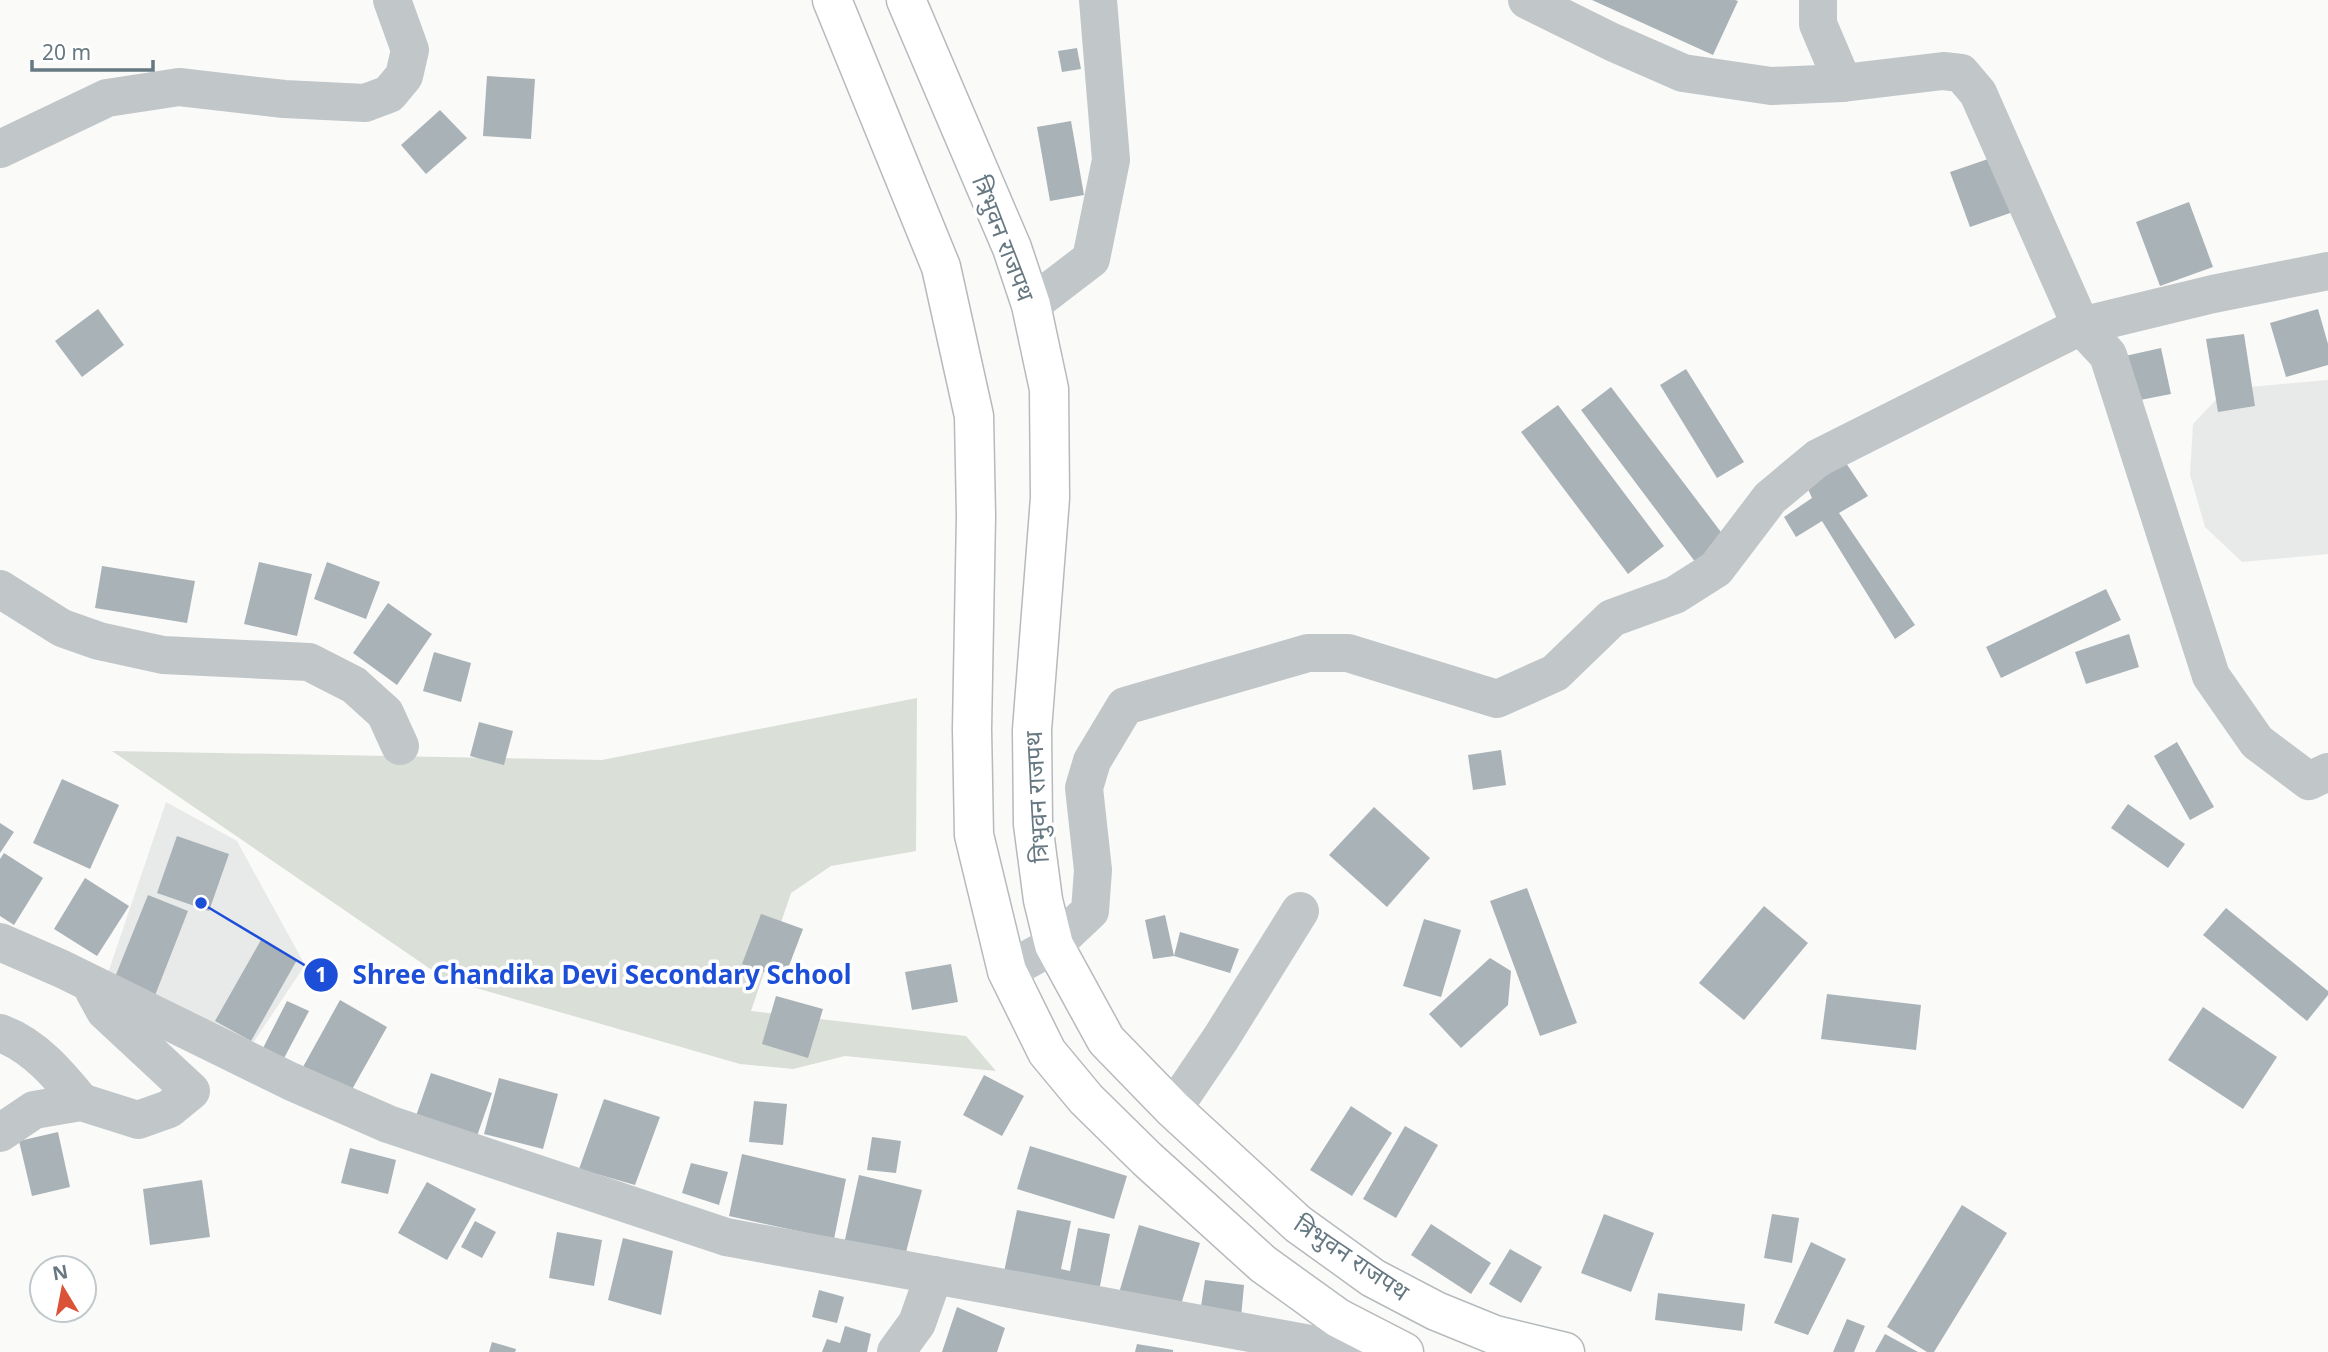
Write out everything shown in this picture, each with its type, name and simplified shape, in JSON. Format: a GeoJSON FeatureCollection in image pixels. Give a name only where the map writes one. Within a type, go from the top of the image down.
{"type":"FeatureCollection","features":[{"type":"Feature","properties":{"kind":"highway"},"geometry":{"type":"LineString","coordinates":[[832,0],[942,267],[974,416],[974,835],[1007,971],[1047,1052],[1086,1099],[1263,1264],[1388,1351],[1418,1301]]}},
{"type":"Feature","properties":{"kind":"highway","name":"त्रिभुवन राजपथ"},"geometry":{"type":"LineString","coordinates":[[906,0],[1012,248],[1031,304],[1049,389],[1050,498],[1032,730],[1032,824],[1043,900],[1054,945],[1106,1040],[1173,1109],[1298,1224],[1373,1278],[1418,1301],[1495,1335],[1565,1352]]}},
{"type":"Feature","properties":{"kind":"street"},"geometry":{"type":"LineString","coordinates":[[0,149],[107,98],[179,87],[284,99],[365,103],[388,94],[404,76],[410,50],[392,0]]}},
{"type":"Feature","properties":{"kind":"street"},"geometry":{"type":"LineString","coordinates":[[1031,304],[1091,259],[1111,160],[1098,0]]}},
{"type":"Feature","properties":{"kind":"street"},"geometry":{"type":"LineString","coordinates":[[1527,0],[1683,73],[1771,86],[1843,83],[1943,71],[1961,73],[1978,93],[2081,326],[2108,355],[2211,676],[2257,742],[2309,781],[2328,772]]}},
{"type":"Feature","properties":{"kind":"street"},"geometry":{"type":"LineString","coordinates":[[1818,0],[1818,24],[1843,83]]}},
{"type":"Feature","properties":{"kind":"street"},"geometry":{"type":"LineString","coordinates":[[1007,971],[1054,945],[1090,911],[1093,870],[1084,788],[1092,761],[1125,706],[1308,653],[1348,653],[1497,699],[1555,673],[1612,618],[1675,595],[1716,569],[1770,498],[1818,458],[2081,326],[2213,294],[2328,271]]}},
{"type":"Feature","properties":{"kind":"street"},"geometry":{"type":"LineString","coordinates":[[0,589],[62,628],[99,641],[163,655],[309,662],[354,685],[385,713],[400,746]]}},
{"type":"Feature","properties":{"kind":"street"},"geometry":{"type":"LineString","coordinates":[[1173,1109],[1300,911]]}},
{"type":"Feature","properties":{"kind":"street"},"geometry":{"type":"LineString","coordinates":[[0,942],[388,1124],[726,1237],[1354,1352]]}},
{"type":"Feature","properties":{"kind":"street"},"geometry":{"type":"LineString","coordinates":[[0,1133],[34,1110],[81,1102],[138,1120],[169,1109],[191,1091],[105,1011],[90,984]]}},
{"type":"Feature","properties":{"kind":"street"},"geometry":{"type":"LineString","coordinates":[[0,1033],[9,1036],[53,1067],[81,1102]]}},
{"type":"Feature","properties":{"kind":"street"},"geometry":{"type":"LineString","coordinates":[[896,1352],[917,1323],[934,1275]]}},
{"type":"Feature","properties":{"kind":"shaded area"},"geometry":{"type":"Polygon","coordinates":[[[2328,380],[2328,554],[2242,562],[2205,527],[2190,475],[2193,424],[2226,389],[2328,380]]]}},
{"type":"Feature","properties":{"kind":"shaded area"},"geometry":{"type":"Polygon","coordinates":[[[917,698],[916,851],[831,866],[791,893],[751,1011],[966,1036],[996,1071],[845,1056],[793,1069],[740,1064],[445,979],[112,751],[602,760],[917,698]]]}},
{"type":"Feature","properties":{"kind":"shaded area"},"geometry":{"type":"Polygon","coordinates":[[[166,802],[237,841],[305,965],[247,1052],[107,976],[166,802]]]}},
{"type":"Feature","properties":{"kind":"building"},"geometry":{"type":"Polygon","coordinates":[[[1592,0],[1735,0],[1738,1],[1713,55],[1592,0]]]}},
{"type":"Feature","properties":{"kind":"building"},"geometry":{"type":"Polygon","coordinates":[[[1077,48],[1081,69],[1062,72],[1058,51],[1077,48]]]}},
{"type":"Feature","properties":{"kind":"building"},"geometry":{"type":"Polygon","coordinates":[[[487,76],[535,79],[531,139],[483,136],[487,76]]]}},
{"type":"Feature","properties":{"kind":"building"},"geometry":{"type":"Polygon","coordinates":[[[440,110],[467,138],[426,174],[401,145],[440,110]]]}},
{"type":"Feature","properties":{"kind":"building"},"geometry":{"type":"Polygon","coordinates":[[[1071,121],[1084,195],[1050,201],[1037,127],[1071,121]]]}},
{"type":"Feature","properties":{"kind":"building"},"geometry":{"type":"Polygon","coordinates":[[[1994,157],[2013,212],[1970,227],[1950,172],[1994,157]]]}},
{"type":"Feature","properties":{"kind":"building"},"geometry":{"type":"Polygon","coordinates":[[[2189,202],[2213,267],[2160,286],[2136,222],[2189,202]]]}},
{"type":"Feature","properties":{"kind":"building"},"geometry":{"type":"Polygon","coordinates":[[[98,309],[124,345],[82,377],[55,341],[98,309]]]}},
{"type":"Feature","properties":{"kind":"building"},"geometry":{"type":"Polygon","coordinates":[[[2318,309],[2328,344],[2328,365],[2286,377],[2270,323],[2318,309]]]}},
{"type":"Feature","properties":{"kind":"building"},"geometry":{"type":"Polygon","coordinates":[[[2244,334],[2255,406],[2218,412],[2206,339],[2244,334]]]}},
{"type":"Feature","properties":{"kind":"building"},"geometry":{"type":"Polygon","coordinates":[[[2161,348],[2171,394],[2135,401],[2125,356],[2161,348]]]}},
{"type":"Feature","properties":{"kind":"building"},"geometry":{"type":"Polygon","coordinates":[[[1686,369],[1744,462],[1717,478],[1660,385],[1686,369]]]}},
{"type":"Feature","properties":{"kind":"building"},"geometry":{"type":"Polygon","coordinates":[[[1611,387],[1727,540],[1696,563],[1581,410],[1611,387]]]}},
{"type":"Feature","properties":{"kind":"building"},"geometry":{"type":"Polygon","coordinates":[[[1558,405],[1664,546],[1628,574],[1521,432],[1558,405]]]}},
{"type":"Feature","properties":{"kind":"building"},"geometry":{"type":"Polygon","coordinates":[[[1846,463],[1868,496],[1839,513],[1915,625],[1895,639],[1822,521],[1796,537],[1784,517],[1812,498],[1807,487],[1846,463]]]}},
{"type":"Feature","properties":{"kind":"building"},"geometry":{"type":"Polygon","coordinates":[[[259,562],[312,574],[297,636],[244,624],[259,562]]]}},
{"type":"Feature","properties":{"kind":"building"},"geometry":{"type":"Polygon","coordinates":[[[327,562],[380,582],[366,619],[314,599],[327,562]]]}},
{"type":"Feature","properties":{"kind":"building"},"geometry":{"type":"Polygon","coordinates":[[[102,566],[195,581],[187,623],[95,608],[102,566]]]}},
{"type":"Feature","properties":{"kind":"building"},"geometry":{"type":"Polygon","coordinates":[[[2106,589],[2121,620],[2001,678],[1986,647],[2106,589]]]}},
{"type":"Feature","properties":{"kind":"building"},"geometry":{"type":"Polygon","coordinates":[[[388,603],[432,634],[397,685],[353,653],[388,603]]]}},
{"type":"Feature","properties":{"kind":"building"},"geometry":{"type":"Polygon","coordinates":[[[2129,634],[2139,667],[2086,684],[2075,652],[2129,634]]]}},
{"type":"Feature","properties":{"kind":"building"},"geometry":{"type":"Polygon","coordinates":[[[434,652],[471,663],[461,702],[423,691],[434,652]]]}},
{"type":"Feature","properties":{"kind":"building"},"geometry":{"type":"Polygon","coordinates":[[[479,722],[513,731],[504,765],[470,756],[479,722]]]}},
{"type":"Feature","properties":{"kind":"building"},"geometry":{"type":"Polygon","coordinates":[[[2177,742],[2214,807],[2190,820],[2154,756],[2177,742]]]}},
{"type":"Feature","properties":{"kind":"building"},"geometry":{"type":"Polygon","coordinates":[[[1501,750],[1506,785],[1473,790],[1468,755],[1501,750]]]}},
{"type":"Feature","properties":{"kind":"building"},"geometry":{"type":"Polygon","coordinates":[[[62,779],[119,805],[90,869],[33,843],[62,779]]]}},
{"type":"Feature","properties":{"kind":"building"},"geometry":{"type":"Polygon","coordinates":[[[2128,804],[2185,844],[2168,868],[2111,828],[2128,804]]]}},
{"type":"Feature","properties":{"kind":"building"},"geometry":{"type":"Polygon","coordinates":[[[1374,807],[1430,858],[1387,907],[1329,855],[1374,807]]]}},
{"type":"Feature","properties":{"kind":"building"},"geometry":{"type":"Polygon","coordinates":[[[0,823],[14,832],[0,853],[0,823]]]}},
{"type":"Feature","properties":{"kind":"building"},"geometry":{"type":"Polygon","coordinates":[[[177,836],[229,854],[209,911],[157,893],[177,836]]]}},
{"type":"Feature","properties":{"kind":"building"},"geometry":{"type":"Polygon","coordinates":[[[4,853],[43,878],[14,925],[0,916],[0,859],[4,853]]]}},
{"type":"Feature","properties":{"kind":"building"},"geometry":{"type":"Polygon","coordinates":[[[85,878],[129,906],[97,956],[54,929],[85,878]]]}},
{"type":"Feature","properties":{"kind":"building"},"geometry":{"type":"Polygon","coordinates":[[[1527,888],[1577,1023],[1540,1036],[1490,901],[1527,888]]]}},
{"type":"Feature","properties":{"kind":"building"},"geometry":{"type":"Polygon","coordinates":[[[148,895],[188,911],[154,998],[113,982],[148,895]]]}},
{"type":"Feature","properties":{"kind":"building"},"geometry":{"type":"Polygon","coordinates":[[[1764,906],[1808,943],[1744,1020],[1699,983],[1764,906]]]}},
{"type":"Feature","properties":{"kind":"building"},"geometry":{"type":"Polygon","coordinates":[[[2226,908],[2328,991],[2328,995],[2307,1021],[2203,935],[2226,908]]]}},
{"type":"Feature","properties":{"kind":"building"},"geometry":{"type":"Polygon","coordinates":[[[761,914],[803,929],[784,979],[742,964],[761,914]]]}},
{"type":"Feature","properties":{"kind":"building"},"geometry":{"type":"Polygon","coordinates":[[[1165,915],[1174,956],[1153,959],[1145,920],[1165,915]]]}},
{"type":"Feature","properties":{"kind":"building"},"geometry":{"type":"Polygon","coordinates":[[[1424,919],[1461,930],[1441,997],[1403,986],[1424,919]]]}},
{"type":"Feature","properties":{"kind":"building"},"geometry":{"type":"Polygon","coordinates":[[[1180,932],[1239,949],[1230,973],[1174,956],[1180,932]]]}},
{"type":"Feature","properties":{"kind":"building"},"geometry":{"type":"Polygon","coordinates":[[[261,940],[297,960],[251,1041],[215,1021],[261,940]]]}},
{"type":"Feature","properties":{"kind":"building"},"geometry":{"type":"Polygon","coordinates":[[[1490,958],[1511,971],[1508,1005],[1461,1048],[1429,1014],[1490,958]]]}},
{"type":"Feature","properties":{"kind":"building"},"geometry":{"type":"Polygon","coordinates":[[[951,964],[958,1002],[912,1010],[905,972],[951,964]]]}},
{"type":"Feature","properties":{"kind":"building"},"geometry":{"type":"Polygon","coordinates":[[[1827,994],[1921,1005],[1916,1050],[1821,1039],[1827,994]]]}},
{"type":"Feature","properties":{"kind":"building"},"geometry":{"type":"Polygon","coordinates":[[[776,996],[823,1009],[808,1058],[762,1044],[776,996]]]}},
{"type":"Feature","properties":{"kind":"building"},"geometry":{"type":"Polygon","coordinates":[[[340,1000],[387,1027],[350,1093],[303,1067],[340,1000]]]}},
{"type":"Feature","properties":{"kind":"building"},"geometry":{"type":"Polygon","coordinates":[[[287,1001],[309,1011],[282,1062],[262,1050],[287,1001]]]}},
{"type":"Feature","properties":{"kind":"building"},"geometry":{"type":"Polygon","coordinates":[[[2203,1007],[2277,1057],[2243,1109],[2168,1060],[2203,1007]]]}},
{"type":"Feature","properties":{"kind":"building"},"geometry":{"type":"Polygon","coordinates":[[[431,1073],[492,1093],[477,1136],[416,1116],[431,1073]]]}},
{"type":"Feature","properties":{"kind":"building"},"geometry":{"type":"Polygon","coordinates":[[[984,1075],[1024,1096],[1002,1136],[963,1115],[984,1075]]]}},
{"type":"Feature","properties":{"kind":"building"},"geometry":{"type":"Polygon","coordinates":[[[499,1078],[558,1094],[543,1149],[484,1134],[499,1078]]]}},
{"type":"Feature","properties":{"kind":"building"},"geometry":{"type":"Polygon","coordinates":[[[604,1099],[660,1117],[635,1185],[579,1169],[604,1099]]]}},
{"type":"Feature","properties":{"kind":"building"},"geometry":{"type":"Polygon","coordinates":[[[754,1101],[787,1104],[783,1145],[749,1142],[754,1101]]]}},
{"type":"Feature","properties":{"kind":"building"},"geometry":{"type":"Polygon","coordinates":[[[1351,1106],[1392,1133],[1352,1196],[1310,1170],[1351,1106]]]}},
{"type":"Feature","properties":{"kind":"building"},"geometry":{"type":"Polygon","coordinates":[[[1405,1126],[1438,1145],[1396,1218],[1363,1199],[1405,1126]]]}},
{"type":"Feature","properties":{"kind":"building"},"geometry":{"type":"Polygon","coordinates":[[[58,1132],[70,1187],[32,1196],[19,1141],[58,1132]]]}},
{"type":"Feature","properties":{"kind":"building"},"geometry":{"type":"Polygon","coordinates":[[[872,1137],[901,1141],[896,1173],[867,1170],[872,1137]]]}},
{"type":"Feature","properties":{"kind":"building"},"geometry":{"type":"Polygon","coordinates":[[[1030,1146],[1127,1176],[1114,1219],[1017,1189],[1030,1146]]]}},
{"type":"Feature","properties":{"kind":"building"},"geometry":{"type":"Polygon","coordinates":[[[350,1148],[396,1160],[388,1194],[341,1183],[350,1148]]]}},
{"type":"Feature","properties":{"kind":"building"},"geometry":{"type":"Polygon","coordinates":[[[742,1154],[846,1179],[834,1239],[729,1216],[742,1154]]]}},
{"type":"Feature","properties":{"kind":"building"},"geometry":{"type":"Polygon","coordinates":[[[691,1163],[728,1172],[719,1205],[682,1193],[691,1163]]]}},
{"type":"Feature","properties":{"kind":"building"},"geometry":{"type":"Polygon","coordinates":[[[859,1175],[922,1190],[905,1256],[844,1244],[859,1175]]]}},
{"type":"Feature","properties":{"kind":"building"},"geometry":{"type":"Polygon","coordinates":[[[202,1180],[210,1237],[150,1245],[143,1189],[202,1180]]]}},
{"type":"Feature","properties":{"kind":"building"},"geometry":{"type":"Polygon","coordinates":[[[427,1182],[476,1209],[447,1260],[398,1233],[427,1182]]]}},
{"type":"Feature","properties":{"kind":"building"},"geometry":{"type":"Polygon","coordinates":[[[1962,1205],[2007,1233],[1934,1352],[1927,1352],[1887,1327],[1962,1205]]]}},
{"type":"Feature","properties":{"kind":"building"},"geometry":{"type":"Polygon","coordinates":[[[1017,1210],[1071,1221],[1061,1269],[1070,1271],[1078,1228],[1110,1234],[1099,1291],[1004,1272],[1017,1210]]]}},
{"type":"Feature","properties":{"kind":"building"},"geometry":{"type":"Polygon","coordinates":[[[1604,1214],[1654,1233],[1631,1292],[1581,1273],[1604,1214]]]}},
{"type":"Feature","properties":{"kind":"building"},"geometry":{"type":"Polygon","coordinates":[[[1772,1214],[1799,1218],[1792,1263],[1764,1258],[1772,1214]]]}},
{"type":"Feature","properties":{"kind":"building"},"geometry":{"type":"Polygon","coordinates":[[[475,1221],[496,1232],[482,1258],[461,1247],[475,1221]]]}},
{"type":"Feature","properties":{"kind":"building"},"geometry":{"type":"Polygon","coordinates":[[[1431,1224],[1491,1263],[1471,1294],[1411,1255],[1431,1224]]]}},
{"type":"Feature","properties":{"kind":"building"},"geometry":{"type":"Polygon","coordinates":[[[1139,1225],[1200,1243],[1179,1311],[1119,1293],[1139,1225]]]}},
{"type":"Feature","properties":{"kind":"building"},"geometry":{"type":"Polygon","coordinates":[[[557,1232],[602,1240],[594,1286],[549,1278],[557,1232]]]}},
{"type":"Feature","properties":{"kind":"building"},"geometry":{"type":"Polygon","coordinates":[[[623,1238],[673,1251],[661,1315],[608,1300],[623,1238]]]}},
{"type":"Feature","properties":{"kind":"building"},"geometry":{"type":"Polygon","coordinates":[[[1811,1242],[1846,1259],[1808,1335],[1774,1323],[1811,1242]]]}},
{"type":"Feature","properties":{"kind":"building"},"geometry":{"type":"Polygon","coordinates":[[[1510,1249],[1542,1267],[1521,1303],[1489,1284],[1510,1249]]]}},
{"type":"Feature","properties":{"kind":"building"},"geometry":{"type":"Polygon","coordinates":[[[1205,1280],[1244,1285],[1241,1318],[1200,1313],[1205,1280]]]}},
{"type":"Feature","properties":{"kind":"building"},"geometry":{"type":"Polygon","coordinates":[[[819,1290],[844,1297],[837,1323],[812,1317],[819,1290]]]}},
{"type":"Feature","properties":{"kind":"building"},"geometry":{"type":"Polygon","coordinates":[[[1658,1293],[1745,1304],[1742,1331],[1655,1320],[1658,1293]]]}},
{"type":"Feature","properties":{"kind":"building"},"geometry":{"type":"Polygon","coordinates":[[[957,1307],[1005,1328],[997,1352],[942,1352],[957,1307]]]}},
{"type":"Feature","properties":{"kind":"building"},"geometry":{"type":"Polygon","coordinates":[[[1847,1319],[1865,1326],[1854,1352],[1833,1352],[1847,1319]]]}},
{"type":"Feature","properties":{"kind":"building"},"geometry":{"type":"Polygon","coordinates":[[[845,1326],[871,1334],[867,1352],[822,1352],[827,1339],[840,1343],[845,1326]]]}},
{"type":"Feature","properties":{"kind":"building"},"geometry":{"type":"Polygon","coordinates":[[[1885,1334],[1918,1352],[1875,1352],[1885,1334]]]}},
{"type":"Feature","properties":{"kind":"building"},"geometry":{"type":"Polygon","coordinates":[[[492,1342],[516,1349],[515,1352],[489,1352],[492,1342]]]}},
{"type":"Feature","properties":{"kind":"building"},"geometry":{"type":"Polygon","coordinates":[[[1137,1344],[1173,1350],[1173,1352],[1135,1352],[1137,1344]]]}},
{"type":"Feature","properties":{"kind":"place","name":"Shree Chandika Devi Secondary School"},"geometry":{"type":"Point","coordinates":[201,903]}}]}
